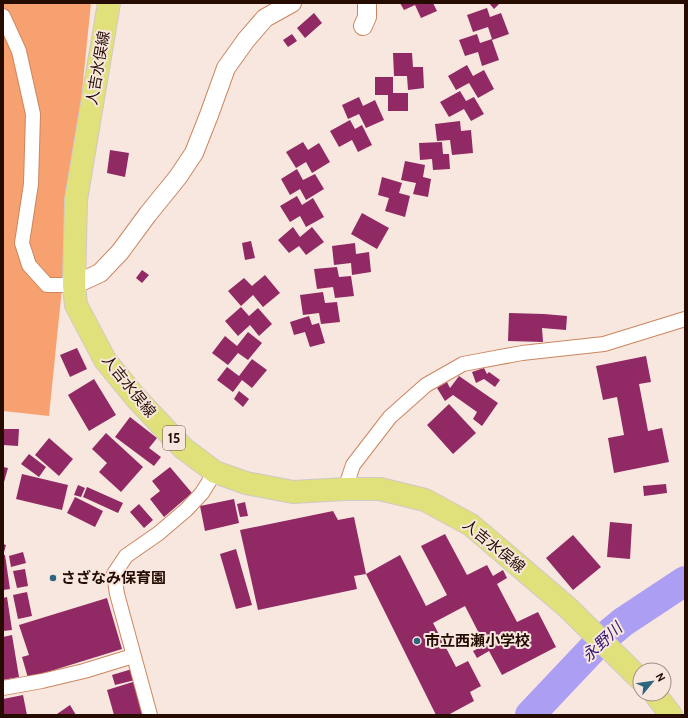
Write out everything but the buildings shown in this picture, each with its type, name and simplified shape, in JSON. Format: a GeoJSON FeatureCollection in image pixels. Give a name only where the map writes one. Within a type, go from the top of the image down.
{"type":"FeatureCollection","features":[{"type":"Feature","properties":{"kind":"main road","name":"人吉水俣線"},"geometry":{"type":"LineString","coordinates":[[108,3],[76,200],[74,285],[76,305],[105,360],[136,398],[183,448],[215,472],[246,483],[293,492],[345,489],[380,490],[425,500],[464,521],[567,607],[632,672]]}},
{"type":"Feature","properties":{"kind":"main road"},"geometry":{"type":"LineString","coordinates":[[661,702],[671,715]]}},
{"type":"Feature","properties":{"kind":"street"},"geometry":{"type":"LineString","coordinates":[[3,16],[19,51],[33,114],[31,184],[22,243],[29,265],[47,285],[74,285],[100,273],[120,252],[178,177],[194,153],[226,68],[246,40],[266,18],[292,3]]}},
{"type":"Feature","properties":{"kind":"street"},"geometry":{"type":"LineString","coordinates":[[362,26],[367,17],[367,3]]}},
{"type":"Feature","properties":{"kind":"street"},"geometry":{"type":"LineString","coordinates":[[345,489],[353,465],[390,417],[426,384],[463,364],[522,353],[604,344],[685,319]]}},
{"type":"Feature","properties":{"kind":"street"},"geometry":{"type":"LineString","coordinates":[[150,715],[117,594],[114,574],[126,556],[159,533],[186,510],[202,493],[215,472]]}},
{"type":"Feature","properties":{"kind":"street"},"geometry":{"type":"LineString","coordinates":[[3,688],[84,671],[133,656]]}},
{"type":"Feature","properties":{"kind":"shaded area"},"geometry":{"type":"Polygon","coordinates":[[[3,3],[91,3],[49,416],[3,411],[3,3]]]}},
{"type":"Feature","properties":{"kind":"waterway","name":"永野川"},"geometry":{"type":"LineString","coordinates":[[530,715],[599,642],[623,622],[685,581]]}},
{"type":"Feature","properties":{"kind":"place","name":"さざなみ保育園"},"geometry":{"type":"Point","coordinates":[53,578]}},
{"type":"Feature","properties":{"kind":"place","name":"市立西瀬小学校"},"geometry":{"type":"Point","coordinates":[417,641]}}]}
